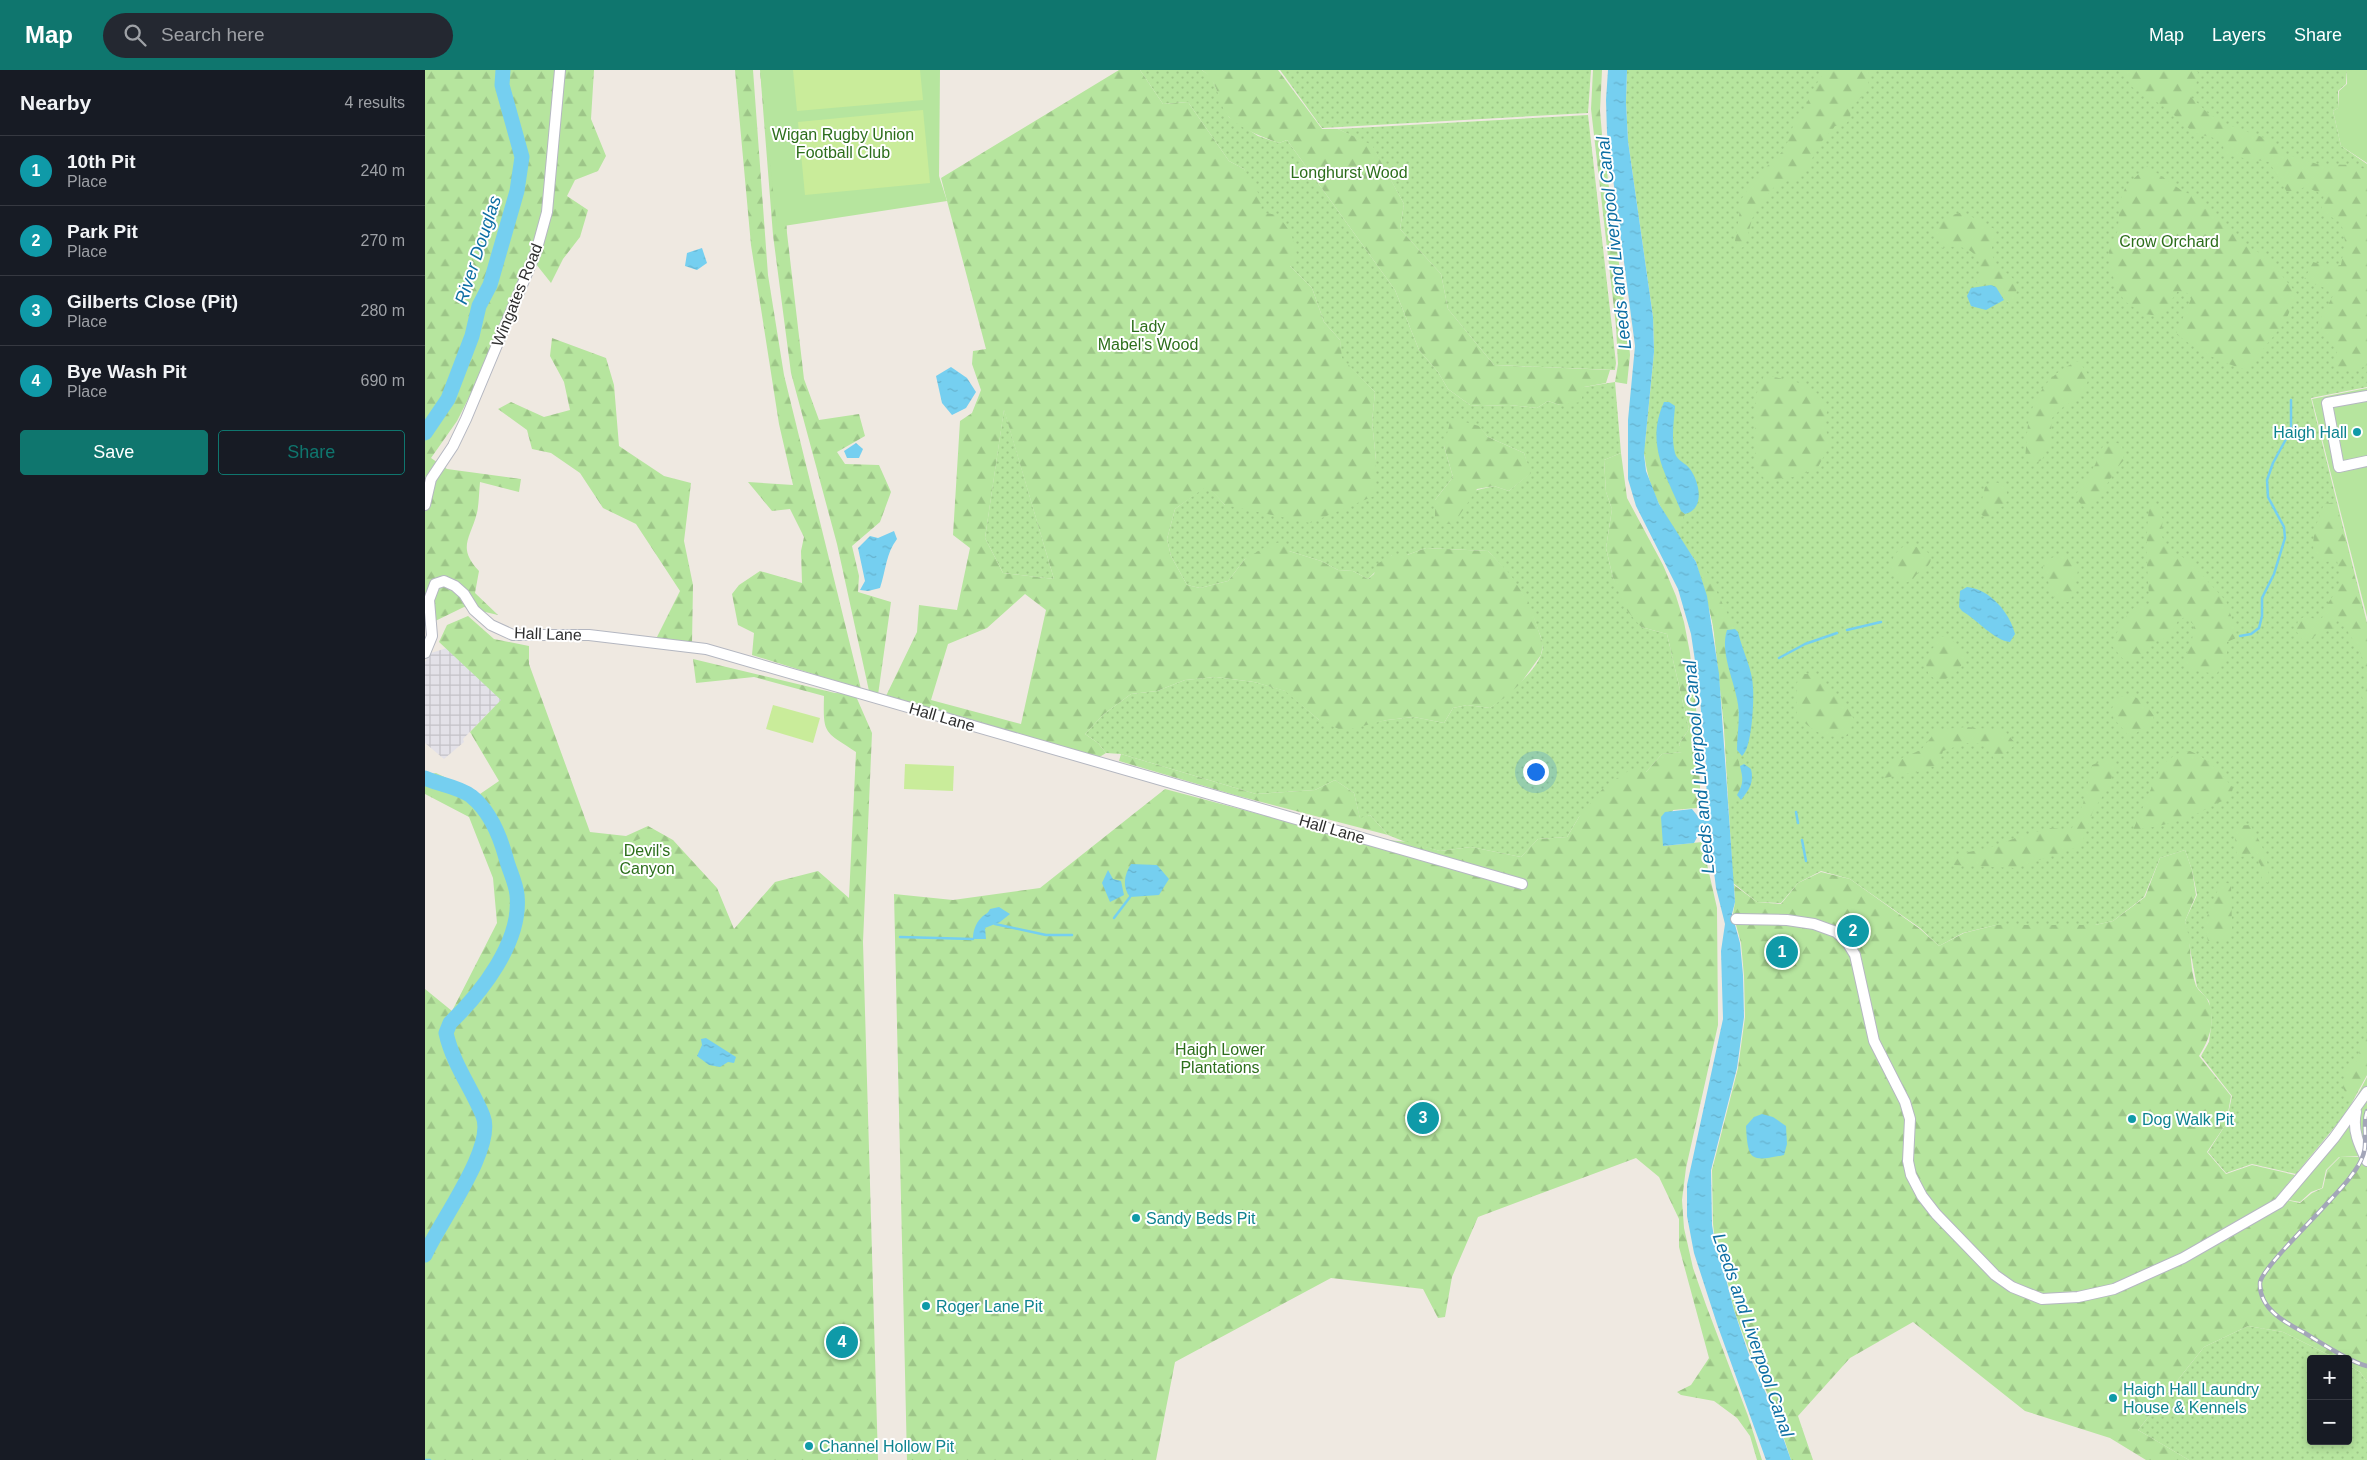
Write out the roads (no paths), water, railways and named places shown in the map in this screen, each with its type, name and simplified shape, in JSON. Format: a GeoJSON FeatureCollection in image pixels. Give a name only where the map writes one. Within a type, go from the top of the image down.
{"type":"FeatureCollection","features":[{"type":"Feature","properties":{"kind":"street","name":"Wingates Road"},"geometry":{"type":"LineString","coordinates":[[425,505],[431,479],[453,446],[466,419],[536,252],[547,212],[560,70]]}},
{"type":"Feature","properties":{"kind":"street"},"geometry":{"type":"LineString","coordinates":[[2367,396],[2327,403],[2339,467],[2367,461]]}},
{"type":"Feature","properties":{"kind":"street","name":"Hall Lane"},"geometry":{"type":"LineString","coordinates":[[426,645],[432,636],[430,593],[435,584],[444,581],[455,586],[474,610],[491,625],[513,635],[589,635],[706,649],[1522,884]]}},
{"type":"Feature","properties":{"kind":"street"},"geometry":{"type":"LineString","coordinates":[[1736,919],[1787,920],[1814,924],[1835,932],[1847,942],[1855,955],[1874,1040],[1905,1102],[1911,1119],[1908,1161],[1911,1175],[1922,1196],[1936,1214],[1995,1275],[2012,1287],[2042,1299],[2078,1297],[2114,1289],[2183,1258],[2279,1203],[2357,1109],[2367,1092]]}},
{"type":"Feature","properties":{"kind":"street"},"geometry":{"type":"LineString","coordinates":[[2357,1109],[2354,1122],[2355,1132],[2367,1161]]}},
{"type":"Feature","properties":{"kind":"water"},"geometry":{"type":"Polygon","coordinates":[[[1608,70],[1627,70],[1628,141],[1653,317],[1654,352],[1644,454],[1646,471],[1659,504],[1696,562],[1707,596],[1719,674],[1735,902],[1732,914],[1740,943],[1744,1017],[1737,1068],[1711,1170],[1712,1225],[1716,1249],[1748,1352],[1774,1412],[1791,1460],[1766,1460],[1717,1324],[1694,1253],[1687,1216],[1687,1185],[1723,1019],[1721,951],[1725,924],[1716,888],[1709,832],[1701,830],[1694,843],[1663,846],[1661,817],[1665,812],[1692,809],[1700,819],[1704,818],[1707,814],[1706,768],[1699,688],[1691,634],[1678,589],[1636,506],[1628,479],[1628,420],[1635,346],[1607,133],[1606,100],[1608,70]]]}},
{"type":"Feature","properties":{"kind":"water"},"geometry":{"type":"Polygon","coordinates":[[[702,248],[707,263],[697,270],[685,266],[687,253],[702,248]]]}},
{"type":"Feature","properties":{"kind":"water"},"geometry":{"type":"Polygon","coordinates":[[[1991,285],[1996,287],[2004,300],[1986,310],[1971,306],[1967,296],[1971,288],[1991,285]]]}},
{"type":"Feature","properties":{"kind":"water"},"geometry":{"type":"Polygon","coordinates":[[[951,367],[967,378],[976,392],[966,408],[952,415],[942,403],[936,376],[951,367]]]}},
{"type":"Feature","properties":{"kind":"water"},"geometry":{"type":"Polygon","coordinates":[[[1664,402],[1669,402],[1675,406],[1673,435],[1675,453],[1690,469],[1698,488],[1699,495],[1696,507],[1685,514],[1681,511],[1664,471],[1657,445],[1659,417],[1664,402]]]}},
{"type":"Feature","properties":{"kind":"water"},"geometry":{"type":"Polygon","coordinates":[[[856,443],[863,449],[859,458],[847,458],[844,451],[856,443]]]}},
{"type":"Feature","properties":{"kind":"water"},"geometry":{"type":"Polygon","coordinates":[[[894,531],[897,539],[888,556],[880,588],[868,591],[860,590],[865,581],[858,548],[870,536],[878,538],[894,531]]]}},
{"type":"Feature","properties":{"kind":"water"},"geometry":{"type":"Polygon","coordinates":[[[1967,587],[1983,592],[2004,610],[2015,634],[2010,642],[1998,638],[1962,611],[1959,607],[1960,591],[1967,587]]]}},
{"type":"Feature","properties":{"kind":"water"},"geometry":{"type":"Polygon","coordinates":[[[1735,629],[1738,632],[1753,681],[1753,714],[1750,735],[1742,756],[1737,750],[1738,705],[1725,647],[1727,630],[1735,629]]]}},
{"type":"Feature","properties":{"kind":"water"},"geometry":{"type":"Polygon","coordinates":[[[1744,764],[1751,769],[1752,782],[1741,800],[1737,795],[1742,781],[1740,766],[1744,764]]]}},
{"type":"Feature","properties":{"kind":"water"},"geometry":{"type":"Polygon","coordinates":[[[1131,864],[1157,865],[1169,879],[1159,895],[1130,897],[1127,893],[1125,881],[1131,864]]]}},
{"type":"Feature","properties":{"kind":"water"},"geometry":{"type":"Polygon","coordinates":[[[1108,870],[1113,879],[1121,881],[1124,895],[1110,902],[1102,883],[1108,870]]]}},
{"type":"Feature","properties":{"kind":"water"},"geometry":{"type":"Polygon","coordinates":[[[999,907],[1010,914],[1000,922],[985,928],[986,939],[973,939],[973,934],[979,920],[990,909],[999,907]]]}},
{"type":"Feature","properties":{"kind":"water"},"geometry":{"type":"Polygon","coordinates":[[[706,1038],[736,1057],[734,1063],[728,1062],[720,1067],[709,1065],[697,1056],[702,1045],[701,1039],[706,1038]]]}},
{"type":"Feature","properties":{"kind":"water"},"geometry":{"type":"Polygon","coordinates":[[[1762,1114],[1773,1117],[1786,1126],[1787,1144],[1784,1155],[1758,1158],[1750,1152],[1746,1126],[1754,1117],[1762,1114]]]}},
{"type":"Feature","properties":{"kind":"waterway","name":"River Douglas"},"geometry":{"type":"LineString","coordinates":[[425,433],[448,399],[472,336],[479,306],[490,285],[517,191],[522,157],[502,85],[503,70]]}},
{"type":"Feature","properties":{"kind":"waterway"},"geometry":{"type":"LineString","coordinates":[[2240,636],[2251,634],[2259,628],[2262,616],[2262,598],[2274,574],[2285,538],[2284,527],[2268,497],[2267,480],[2273,463],[2291,430],[2291,400]]}},
{"type":"Feature","properties":{"kind":"waterway"},"geometry":{"type":"LineString","coordinates":[[1847,630],[1881,622]]}},
{"type":"Feature","properties":{"kind":"waterway"},"geometry":{"type":"LineString","coordinates":[[1779,658],[1805,644],[1837,633]]}},
{"type":"Feature","properties":{"kind":"waterway","name":"River Douglas"},"geometry":{"type":"LineString","coordinates":[[425,778],[466,793],[484,809],[501,841],[517,895],[517,913],[513,931],[506,948],[486,982],[450,1023],[446,1033],[458,1065],[483,1116],[485,1130],[474,1166],[425,1255]]}},
{"type":"Feature","properties":{"kind":"waterway"},"geometry":{"type":"LineString","coordinates":[[1796,812],[1798,823]]}},
{"type":"Feature","properties":{"kind":"waterway"},"geometry":{"type":"LineString","coordinates":[[1802,840],[1806,861]]}},
{"type":"Feature","properties":{"kind":"waterway"},"geometry":{"type":"LineString","coordinates":[[1114,918],[1130,897]]}},
{"type":"Feature","properties":{"kind":"waterway"},"geometry":{"type":"LineString","coordinates":[[995,924],[1046,935],[1072,935]]}},
{"type":"Feature","properties":{"kind":"waterway"},"geometry":{"type":"LineString","coordinates":[[900,937],[973,939]]}},
{"type":"Feature","properties":{"kind":"waterway"},"geometry":{"type":"LineString","coordinates":[[425,1460],[430,1460]]}},
{"type":"Feature","properties":{"kind":"railway"},"geometry":{"type":"LineString","coordinates":[[2367,1111],[2365,1149],[2359,1165],[2343,1186],[2273,1262],[2260,1283],[2261,1292],[2268,1307],[2281,1319],[2343,1356],[2367,1366]]}},
{"type":"Feature","properties":{"kind":"place","name":"Haigh Hall"},"geometry":{"type":"Point","coordinates":[2357,432]}},
{"type":"Feature","properties":{"kind":"place","name":"Park Pit"},"geometry":{"type":"Point","coordinates":[1853,931]}},
{"type":"Feature","properties":{"kind":"place","name":"10th Pit"},"geometry":{"type":"Point","coordinates":[1782,952]}},
{"type":"Feature","properties":{"kind":"place","name":"Gilberts Close (Pit)"},"geometry":{"type":"Point","coordinates":[1423,1118]}},
{"type":"Feature","properties":{"kind":"place","name":"Dog Walk Pit"},"geometry":{"type":"Point","coordinates":[2132,1119]}},
{"type":"Feature","properties":{"kind":"place","name":"Sandy Beds Pit"},"geometry":{"type":"Point","coordinates":[1136,1218]}},
{"type":"Feature","properties":{"kind":"place","name":"Roger Lane Pit"},"geometry":{"type":"Point","coordinates":[926,1306]}},
{"type":"Feature","properties":{"kind":"place","name":"Bye Wash Pit"},"geometry":{"type":"Point","coordinates":[842,1342]}},
{"type":"Feature","properties":{"kind":"place","name":"Haigh Hall Laundry House & Kennels"},"geometry":{"type":"Point","coordinates":[2113,1398]}},
{"type":"Feature","properties":{"kind":"place","name":"Channel Hollow Pit"},"geometry":{"type":"Point","coordinates":[809,1446]}},
{"type":"Feature","properties":{"kind":"park label","name":"Wigan Rugby Union Football Club"},"geometry":{"type":"Point","coordinates":[843,143]}},
{"type":"Feature","properties":{"kind":"park label","name":"Longhurst Wood"},"geometry":{"type":"Point","coordinates":[1349,172]}},
{"type":"Feature","properties":{"kind":"park label","name":"Crow Orchard"},"geometry":{"type":"Point","coordinates":[2169,241]}},
{"type":"Feature","properties":{"kind":"park label","name":"Lady Mabel's Wood"},"geometry":{"type":"Point","coordinates":[1148,335]}},
{"type":"Feature","properties":{"kind":"park label","name":"Devil's Canyon"},"geometry":{"type":"Point","coordinates":[647,859]}},
{"type":"Feature","properties":{"kind":"park label","name":"Haigh Lower Plantations"},"geometry":{"type":"Point","coordinates":[1220,1058]}},
{"type":"Feature","properties":{"kind":"water label","name":"Leeds and Liverpool Canal"},"geometry":{"type":"Point","coordinates":[1614,243]}},
{"type":"Feature","properties":{"kind":"water label","name":"Leeds and Liverpool Canal"},"geometry":{"type":"Point","coordinates":[1699,767]}},
{"type":"Feature","properties":{"kind":"water label","name":"Leeds and Liverpool Canal"},"geometry":{"type":"Point","coordinates":[1753,1335]}}]}
